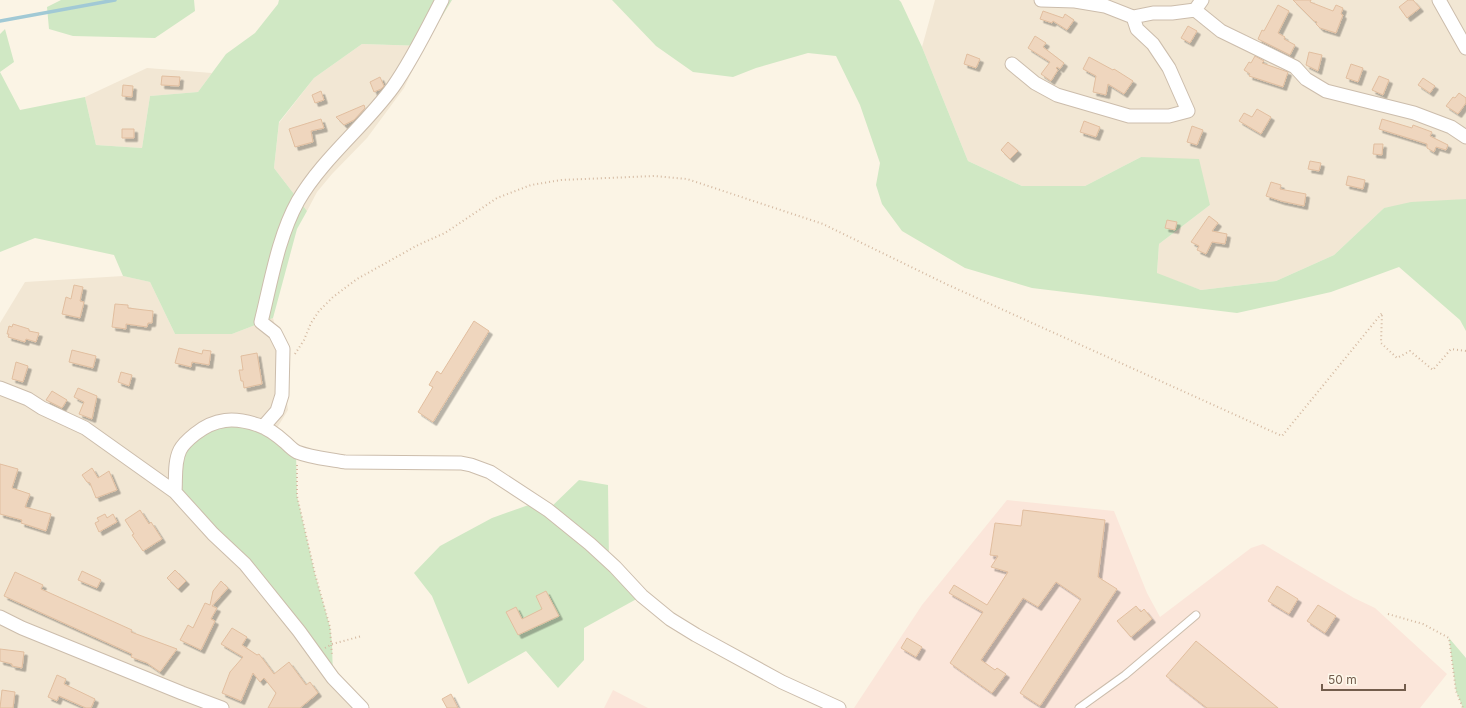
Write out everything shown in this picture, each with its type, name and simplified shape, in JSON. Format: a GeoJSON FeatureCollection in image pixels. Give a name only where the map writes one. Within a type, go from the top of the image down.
{"type":"FeatureCollection","features":[{"type":"Feature","properties":{"kind":"street"},"geometry":{"type":"LineString","coordinates":[[263,427],[277,411],[282,395],[283,349],[275,333],[261,322],[286,228],[299,200],[317,173],[392,87],[417,47],[442,0]]}},
{"type":"Feature","properties":{"kind":"street"},"geometry":{"type":"LineString","coordinates":[[1040,0],[1075,0],[1105,6],[1134,17],[1153,13],[1172,13],[1199,5],[1221,31],[1295,67],[1306,79],[1326,91],[1414,114],[1452,127],[1466,137]]}},
{"type":"Feature","properties":{"kind":"street"},"geometry":{"type":"LineString","coordinates":[[1439,0],[1466,48]]}},
{"type":"Feature","properties":{"kind":"street"},"geometry":{"type":"LineString","coordinates":[[1012,64],[1035,83],[1057,95],[1129,116],[1169,116],[1188,111],[1169,68],[1153,44],[1137,29],[1134,17]]}},
{"type":"Feature","properties":{"kind":"street"},"geometry":{"type":"LineString","coordinates":[[0,388],[28,399],[42,408],[85,428],[175,492],[213,534],[254,575],[299,630],[333,678],[359,707]]}},
{"type":"Feature","properties":{"kind":"street"},"geometry":{"type":"LineString","coordinates":[[175,492],[176,464],[180,449],[202,428],[216,422],[227,420],[240,421],[263,427],[274,433],[296,452],[345,462],[429,462],[471,464],[490,472],[548,510],[590,544],[615,567],[642,596],[670,619],[696,636],[782,682],[839,708]]}},
{"type":"Feature","properties":{"kind":"street"},"geometry":{"type":"LineString","coordinates":[[0,617],[22,628],[222,708]]}},
{"type":"Feature","properties":{"kind":"lane"},"geometry":{"type":"LineString","coordinates":[[1079,708],[1125,675],[1196,615]]}},
{"type":"Feature","properties":{"kind":"path"},"geometry":{"type":"LineString","coordinates":[[293,357],[304,340],[311,323],[319,311],[357,279],[418,245],[445,233],[497,198],[531,184],[553,181],[654,176],[687,179],[823,224],[946,284],[1282,436],[1382,313],[1381,343],[1397,358],[1410,351],[1433,370],[1451,349],[1466,351]]}},
{"type":"Feature","properties":{"kind":"path"},"geometry":{"type":"LineString","coordinates":[[296,452],[297,496],[315,574],[330,627],[332,658]]}},
{"type":"Feature","properties":{"kind":"path"},"geometry":{"type":"LineString","coordinates":[[1388,614],[1423,624],[1449,638],[1456,691],[1463,708]]}},
{"type":"Feature","properties":{"kind":"path"},"geometry":{"type":"LineString","coordinates":[[316,654],[332,644],[362,636]]}},
{"type":"Feature","properties":{"kind":"shaded area"},"geometry":{"type":"Polygon","coordinates":[[[935,0],[1466,0],[1466,199],[1384,208],[1334,255],[1276,281],[1201,290],[1157,274],[1159,244],[1210,205],[1141,157],[1085,186],[1022,186],[968,161],[922,47],[935,0]]]}},
{"type":"Feature","properties":{"kind":"shaded area"},"geometry":{"type":"Polygon","coordinates":[[[362,44],[424,46],[404,88],[367,138],[332,174],[317,192],[307,211],[274,168],[279,123],[314,78],[362,44]]]}},
{"type":"Feature","properties":{"kind":"shaded area"},"geometry":{"type":"Polygon","coordinates":[[[147,68],[212,73],[198,92],[150,96],[142,148],[96,145],[85,97],[147,68]]]}},
{"type":"Feature","properties":{"kind":"shaded area"},"geometry":{"type":"Polygon","coordinates":[[[123,276],[150,282],[175,334],[232,334],[273,318],[278,337],[288,410],[274,433],[176,464],[362,708],[0,708],[0,323],[25,282],[123,276]]]}},
{"type":"Feature","properties":{"kind":"shaded area"},"geometry":{"type":"Polygon","coordinates":[[[1007,500],[1114,511],[1147,593],[1160,617],[1251,548],[1263,544],[1354,598],[1375,608],[1447,674],[1420,708],[854,708],[922,605],[1007,500]]]}},
{"type":"Feature","properties":{"kind":"shaded area"},"geometry":{"type":"Polygon","coordinates":[[[613,690],[648,708],[604,708],[613,690]]]}},
{"type":"Feature","properties":{"kind":"green space"},"geometry":{"type":"Polygon","coordinates":[[[61,0],[194,0],[195,11],[155,38],[73,36],[49,29],[47,7],[61,0]]]}},
{"type":"Feature","properties":{"kind":"green space"},"geometry":{"type":"Polygon","coordinates":[[[279,0],[452,0],[424,46],[362,44],[314,78],[279,122],[274,168],[307,211],[297,229],[273,318],[232,334],[175,334],[150,282],[123,276],[114,255],[35,238],[0,252],[0,72],[20,110],[85,97],[96,145],[142,148],[150,96],[198,92],[226,54],[255,33],[278,4],[279,0]]]}},
{"type":"Feature","properties":{"kind":"green space"},"geometry":{"type":"Polygon","coordinates":[[[612,0],[899,0],[922,47],[968,161],[1022,186],[1085,186],[1141,157],[1199,159],[1210,205],[1159,244],[1157,273],[1201,290],[1276,281],[1334,255],[1384,208],[1411,202],[1466,199],[1466,331],[1460,320],[1399,267],[1331,292],[1237,313],[1032,288],[965,268],[902,231],[882,204],[876,185],[880,163],[860,105],[836,56],[808,53],[756,68],[733,77],[693,72],[656,46],[612,0]]]}},
{"type":"Feature","properties":{"kind":"green space"},"geometry":{"type":"Polygon","coordinates":[[[5,29],[14,62],[0,72],[0,34],[5,29]]]}},
{"type":"Feature","properties":{"kind":"green space"},"geometry":{"type":"Polygon","coordinates":[[[240,421],[296,452],[297,496],[315,574],[330,627],[333,678],[299,631],[189,508],[176,478],[176,464],[202,428],[240,421]]]}},
{"type":"Feature","properties":{"kind":"green space"},"geometry":{"type":"Polygon","coordinates":[[[579,480],[608,485],[609,561],[642,596],[584,628],[584,660],[558,688],[526,651],[468,684],[432,596],[414,573],[440,546],[492,518],[537,502],[548,510],[579,480]]]}},
{"type":"Feature","properties":{"kind":"green space"},"geometry":{"type":"Polygon","coordinates":[[[1449,638],[1466,658],[1466,708],[1463,708],[1456,691],[1449,638]]]}},
{"type":"Feature","properties":{"kind":"building"},"geometry":{"type":"Polygon","coordinates":[[[1293,0],[1311,0],[1310,2],[1333,11],[1336,5],[1343,8],[1341,14],[1343,15],[1336,33],[1320,28],[1316,24],[1317,22],[1314,21],[1293,0]]]}},
{"type":"Feature","properties":{"kind":"building"},"geometry":{"type":"Polygon","coordinates":[[[1408,0],[1413,0],[1420,8],[1407,18],[1399,7],[1408,0]]]}},
{"type":"Feature","properties":{"kind":"building"},"geometry":{"type":"Polygon","coordinates":[[[1278,5],[1289,11],[1278,33],[1285,37],[1284,39],[1295,45],[1290,55],[1258,39],[1278,5]]]}},
{"type":"Feature","properties":{"kind":"building"},"geometry":{"type":"Polygon","coordinates":[[[1043,11],[1063,18],[1065,14],[1074,20],[1067,30],[1053,21],[1052,23],[1040,19],[1043,11]]]}},
{"type":"Feature","properties":{"kind":"building"},"geometry":{"type":"Polygon","coordinates":[[[1188,26],[1197,31],[1190,43],[1181,38],[1188,26]]]}},
{"type":"Feature","properties":{"kind":"building"},"geometry":{"type":"Polygon","coordinates":[[[1035,36],[1046,43],[1043,47],[1064,63],[1060,69],[1057,67],[1056,68],[1058,70],[1051,81],[1041,74],[1050,62],[1028,48],[1035,36]]]}},
{"type":"Feature","properties":{"kind":"building"},"geometry":{"type":"Polygon","coordinates":[[[1309,52],[1322,55],[1318,71],[1306,65],[1309,52]]]}},
{"type":"Feature","properties":{"kind":"building"},"geometry":{"type":"Polygon","coordinates":[[[967,54],[980,59],[976,68],[964,64],[967,54]]]}},
{"type":"Feature","properties":{"kind":"building"},"geometry":{"type":"Polygon","coordinates":[[[1255,56],[1264,61],[1262,63],[1288,72],[1283,87],[1249,76],[1250,74],[1244,70],[1255,56]]]}},
{"type":"Feature","properties":{"kind":"building"},"geometry":{"type":"Polygon","coordinates":[[[1089,57],[1113,70],[1114,69],[1133,81],[1124,94],[1108,84],[1106,95],[1093,92],[1096,76],[1083,69],[1089,57]]]}},
{"type":"Feature","properties":{"kind":"building"},"geometry":{"type":"Polygon","coordinates":[[[1351,64],[1363,68],[1358,82],[1346,78],[1351,64]]]}},
{"type":"Feature","properties":{"kind":"building"},"geometry":{"type":"Polygon","coordinates":[[[162,76],[180,77],[179,86],[161,85],[162,76]]]}},
{"type":"Feature","properties":{"kind":"building"},"geometry":{"type":"Polygon","coordinates":[[[1379,76],[1389,80],[1383,95],[1372,90],[1379,76]]]}},
{"type":"Feature","properties":{"kind":"building"},"geometry":{"type":"Polygon","coordinates":[[[380,77],[384,86],[374,92],[370,82],[380,77]]]}},
{"type":"Feature","properties":{"kind":"building"},"geometry":{"type":"Polygon","coordinates":[[[1423,78],[1435,86],[1430,93],[1418,85],[1423,78]]]}},
{"type":"Feature","properties":{"kind":"building"},"geometry":{"type":"Polygon","coordinates":[[[123,85],[133,86],[132,97],[122,96],[123,85]]]}},
{"type":"Feature","properties":{"kind":"building"},"geometry":{"type":"Polygon","coordinates":[[[321,91],[324,100],[315,103],[312,95],[321,91]]]}},
{"type":"Feature","properties":{"kind":"building"},"geometry":{"type":"Polygon","coordinates":[[[1459,93],[1466,98],[1466,103],[1458,114],[1446,106],[1453,97],[1455,98],[1459,93]]]}},
{"type":"Feature","properties":{"kind":"building"},"geometry":{"type":"Polygon","coordinates":[[[364,105],[365,108],[354,120],[344,125],[336,117],[364,105]]]}},
{"type":"Feature","properties":{"kind":"building"},"geometry":{"type":"Polygon","coordinates":[[[1257,109],[1271,117],[1261,134],[1239,121],[1244,113],[1252,117],[1257,109]]]}},
{"type":"Feature","properties":{"kind":"building"},"geometry":{"type":"Polygon","coordinates":[[[321,119],[324,128],[311,131],[313,142],[295,147],[289,129],[321,119]]]}},
{"type":"Feature","properties":{"kind":"building"},"geometry":{"type":"Polygon","coordinates":[[[1382,119],[1412,128],[1413,125],[1432,132],[1430,136],[1448,145],[1446,150],[1436,147],[1434,152],[1427,148],[1427,144],[1379,129],[1382,119]]]}},
{"type":"Feature","properties":{"kind":"building"},"geometry":{"type":"Polygon","coordinates":[[[1084,121],[1100,127],[1096,137],[1080,132],[1084,121]]]}},
{"type":"Feature","properties":{"kind":"building"},"geometry":{"type":"Polygon","coordinates":[[[1192,126],[1203,130],[1197,145],[1187,142],[1192,126]]]}},
{"type":"Feature","properties":{"kind":"building"},"geometry":{"type":"Polygon","coordinates":[[[122,129],[134,129],[134,138],[122,138],[122,129]]]}},
{"type":"Feature","properties":{"kind":"building"},"geometry":{"type":"Polygon","coordinates":[[[1008,142],[1018,151],[1010,159],[1001,150],[1008,142]]]}},
{"type":"Feature","properties":{"kind":"building"},"geometry":{"type":"Polygon","coordinates":[[[1374,144],[1383,144],[1382,155],[1373,154],[1374,144]]]}},
{"type":"Feature","properties":{"kind":"building"},"geometry":{"type":"Polygon","coordinates":[[[1310,161],[1321,163],[1319,171],[1308,169],[1310,161]]]}},
{"type":"Feature","properties":{"kind":"building"},"geometry":{"type":"Polygon","coordinates":[[[1348,176],[1365,180],[1363,189],[1346,185],[1348,176]]]}},
{"type":"Feature","properties":{"kind":"building"},"geometry":{"type":"Polygon","coordinates":[[[1271,182],[1281,185],[1280,189],[1306,194],[1304,206],[1266,196],[1271,182]]]}},
{"type":"Feature","properties":{"kind":"building"},"geometry":{"type":"Polygon","coordinates":[[[1209,216],[1218,223],[1212,231],[1227,234],[1225,244],[1212,242],[1206,254],[1197,250],[1199,246],[1191,242],[1209,216]]]}},
{"type":"Feature","properties":{"kind":"building"},"geometry":{"type":"Polygon","coordinates":[[[1167,220],[1177,222],[1175,230],[1165,228],[1167,220]]]}},
{"type":"Feature","properties":{"kind":"building"},"geometry":{"type":"Polygon","coordinates":[[[74,285],[83,287],[80,301],[84,302],[80,318],[62,314],[66,297],[71,299],[74,285]]]}},
{"type":"Feature","properties":{"kind":"building"},"geometry":{"type":"Polygon","coordinates":[[[115,304],[128,305],[128,308],[153,311],[152,323],[148,323],[147,327],[126,324],[126,329],[112,327],[115,304]]]}},
{"type":"Feature","properties":{"kind":"building"},"geometry":{"type":"Polygon","coordinates":[[[474,321],[489,331],[433,422],[418,412],[433,387],[429,385],[437,371],[441,374],[474,321]]]}},
{"type":"Feature","properties":{"kind":"building"},"geometry":{"type":"Polygon","coordinates":[[[13,324],[29,329],[29,331],[39,333],[36,342],[26,339],[25,342],[8,337],[9,334],[7,334],[9,326],[12,327],[13,324]]]}},
{"type":"Feature","properties":{"kind":"building"},"geometry":{"type":"Polygon","coordinates":[[[179,348],[202,354],[203,350],[211,351],[209,365],[192,362],[191,367],[175,363],[179,348]]]}},
{"type":"Feature","properties":{"kind":"building"},"geometry":{"type":"Polygon","coordinates":[[[72,350],[96,356],[93,368],[69,362],[72,350]]]}},
{"type":"Feature","properties":{"kind":"building"},"geometry":{"type":"Polygon","coordinates":[[[257,353],[262,384],[244,388],[239,370],[243,370],[241,356],[257,353]]]}},
{"type":"Feature","properties":{"kind":"building"},"geometry":{"type":"Polygon","coordinates":[[[16,362],[28,366],[23,382],[12,379],[16,362]]]}},
{"type":"Feature","properties":{"kind":"building"},"geometry":{"type":"Polygon","coordinates":[[[121,372],[132,375],[129,386],[118,382],[121,372]]]}},
{"type":"Feature","properties":{"kind":"building"},"geometry":{"type":"Polygon","coordinates":[[[78,388],[97,396],[92,419],[79,414],[84,402],[74,397],[78,388]]]}},
{"type":"Feature","properties":{"kind":"building"},"geometry":{"type":"Polygon","coordinates":[[[52,391],[67,400],[62,408],[46,400],[52,391]]]}},
{"type":"Feature","properties":{"kind":"building"},"geometry":{"type":"Polygon","coordinates":[[[0,464],[18,469],[12,488],[30,494],[25,507],[51,514],[46,531],[21,523],[22,520],[0,514],[0,464]]]}},
{"type":"Feature","properties":{"kind":"building"},"geometry":{"type":"Polygon","coordinates":[[[92,468],[98,478],[109,471],[117,490],[96,498],[90,483],[87,482],[82,475],[92,468]]]}},
{"type":"Feature","properties":{"kind":"building"},"geometry":{"type":"Polygon","coordinates":[[[140,510],[149,524],[151,522],[162,539],[143,551],[132,535],[134,534],[125,520],[140,510]]]}},
{"type":"Feature","properties":{"kind":"building"},"geometry":{"type":"Polygon","coordinates":[[[1023,510],[1105,520],[1098,577],[1117,589],[1040,706],[1020,693],[1081,599],[1056,582],[1038,607],[1023,598],[981,660],[995,670],[997,668],[1006,674],[992,693],[950,663],[983,612],[949,593],[954,585],[987,605],[1008,572],[991,567],[998,556],[990,555],[995,523],[1021,526],[1023,510]]]}},
{"type":"Feature","properties":{"kind":"building"},"geometry":{"type":"Polygon","coordinates":[[[105,514],[107,518],[113,514],[117,522],[99,532],[95,523],[99,521],[97,518],[105,514]]]}},
{"type":"Feature","properties":{"kind":"building"},"geometry":{"type":"Polygon","coordinates":[[[175,570],[186,581],[178,589],[167,578],[175,570]]]}},
{"type":"Feature","properties":{"kind":"building"},"geometry":{"type":"Polygon","coordinates":[[[82,571],[101,580],[97,588],[78,580],[82,571]]]}},
{"type":"Feature","properties":{"kind":"building"},"geometry":{"type":"Polygon","coordinates":[[[15,572],[43,585],[41,589],[132,630],[131,632],[177,649],[160,672],[147,663],[131,657],[132,654],[4,596],[15,572]]]}},
{"type":"Feature","properties":{"kind":"building"},"geometry":{"type":"Polygon","coordinates":[[[221,581],[228,588],[212,606],[217,608],[211,619],[215,621],[201,650],[180,640],[188,625],[193,628],[205,603],[210,605],[213,591],[221,581]]]}},
{"type":"Feature","properties":{"kind":"building"},"geometry":{"type":"Polygon","coordinates":[[[1277,586],[1298,599],[1289,614],[1268,601],[1277,586]]]}},
{"type":"Feature","properties":{"kind":"building"},"geometry":{"type":"Polygon","coordinates":[[[546,591],[559,616],[518,635],[506,612],[516,607],[522,619],[542,609],[536,596],[546,591]]]}},
{"type":"Feature","properties":{"kind":"building"},"geometry":{"type":"Polygon","coordinates":[[[1318,605],[1336,616],[1325,633],[1307,621],[1318,605]]]}},
{"type":"Feature","properties":{"kind":"building"},"geometry":{"type":"Polygon","coordinates":[[[1136,606],[1141,612],[1144,609],[1152,619],[1131,637],[1117,621],[1136,606]]]}},
{"type":"Feature","properties":{"kind":"building"},"geometry":{"type":"Polygon","coordinates":[[[232,628],[247,637],[242,645],[257,655],[259,654],[274,674],[289,662],[306,685],[310,682],[318,693],[300,708],[268,708],[276,693],[264,678],[260,682],[253,673],[241,701],[222,693],[230,672],[243,657],[221,644],[232,628]]]}},
{"type":"Feature","properties":{"kind":"building"},"geometry":{"type":"Polygon","coordinates":[[[907,638],[922,647],[916,657],[901,648],[907,638]]]}},
{"type":"Feature","properties":{"kind":"building"},"geometry":{"type":"Polygon","coordinates":[[[1196,641],[1278,708],[1207,708],[1166,676],[1196,641]]]}},
{"type":"Feature","properties":{"kind":"building"},"geometry":{"type":"Polygon","coordinates":[[[0,649],[24,652],[22,668],[0,661],[0,649]]]}},
{"type":"Feature","properties":{"kind":"building"},"geometry":{"type":"Polygon","coordinates":[[[57,675],[66,679],[64,684],[95,699],[91,708],[86,708],[59,696],[57,701],[48,697],[57,675]]]}},
{"type":"Feature","properties":{"kind":"building"},"geometry":{"type":"Polygon","coordinates":[[[2,690],[15,692],[13,708],[0,708],[2,690]]]}},
{"type":"Feature","properties":{"kind":"building"},"geometry":{"type":"Polygon","coordinates":[[[451,694],[458,708],[447,708],[442,699],[451,694]]]}},
{"type":"Feature","properties":{"kind":"waterway"},"geometry":{"type":"LineString","coordinates":[[0,21],[115,0]]}}]}
